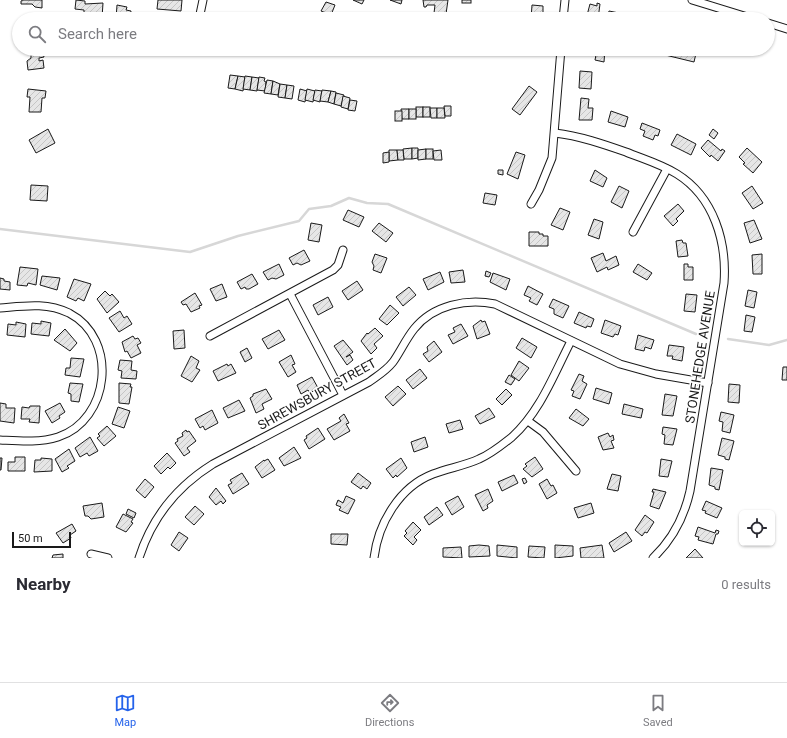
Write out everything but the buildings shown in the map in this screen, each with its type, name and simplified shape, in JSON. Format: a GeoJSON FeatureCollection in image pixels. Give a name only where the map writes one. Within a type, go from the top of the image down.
{"type":"FeatureCollection","features":[{"type":"Feature","properties":{"kind":"street"},"geometry":{"type":"LineString","coordinates":[[200,12],[203,0]]}},
{"type":"Feature","properties":{"kind":"street"},"geometry":{"type":"LineString","coordinates":[[564,12],[565,0]]}},
{"type":"Feature","properties":{"kind":"street"},"geometry":{"type":"LineString","coordinates":[[692,0],[731,12]]}},
{"type":"Feature","properties":{"kind":"street"},"geometry":{"type":"LineString","coordinates":[[775,26],[787,29]]}},
{"type":"Feature","properties":{"kind":"street"},"geometry":{"type":"LineString","coordinates":[[531,204],[539,190],[552,158],[560,56]]}},
{"type":"Feature","properties":{"kind":"street","name":"STONEHEDGE AVENUE"},"geometry":{"type":"LineString","coordinates":[[555,133],[584,138],[667,169],[686,180],[700,194],[714,216],[724,251],[724,283],[687,506],[672,537],[653,558]]}},
{"type":"Feature","properties":{"kind":"street"},"geometry":{"type":"LineString","coordinates":[[633,232],[667,169]]}},
{"type":"Feature","properties":{"kind":"street"},"geometry":{"type":"LineString","coordinates":[[210,336],[333,270],[338,265],[343,250]]}},
{"type":"Feature","properties":{"kind":"street"},"geometry":{"type":"LineString","coordinates":[[290,294],[343,395]]}},
{"type":"Feature","properties":{"kind":"street","name":"SHREWSBURY STREET"},"geometry":{"type":"LineString","coordinates":[[139,558],[157,518],[167,503],[190,479],[213,464],[369,382],[386,369],[422,320],[442,308],[477,301],[495,304],[620,364],[636,369],[708,383]]}},
{"type":"Feature","properties":{"kind":"street"},"geometry":{"type":"LineString","coordinates":[[0,308],[37,305],[69,313],[94,337],[98,346],[102,368],[101,387],[96,402],[92,410],[76,427],[59,437],[48,440],[0,440]]}},
{"type":"Feature","properties":{"kind":"street"},"geometry":{"type":"LineString","coordinates":[[374,558],[386,518],[402,497],[412,487],[432,474],[475,461],[489,454],[513,436],[528,421],[571,341]]}},
{"type":"Feature","properties":{"kind":"street"},"geometry":{"type":"LineString","coordinates":[[528,421],[548,437],[576,471]]}},
{"type":"Feature","properties":{"kind":"street"},"geometry":{"type":"LineString","coordinates":[[91,554],[108,558]]}},
{"type":"Feature","properties":{"kind":"waterway"},"geometry":{"type":"LineString","coordinates":[[0,229],[190,252],[238,236],[299,221],[309,209],[331,206],[349,198],[367,203],[388,204],[696,334]]}},
{"type":"Feature","properties":{"kind":"waterway"},"geometry":{"type":"LineString","coordinates":[[728,339],[769,345],[787,340]]}}]}
